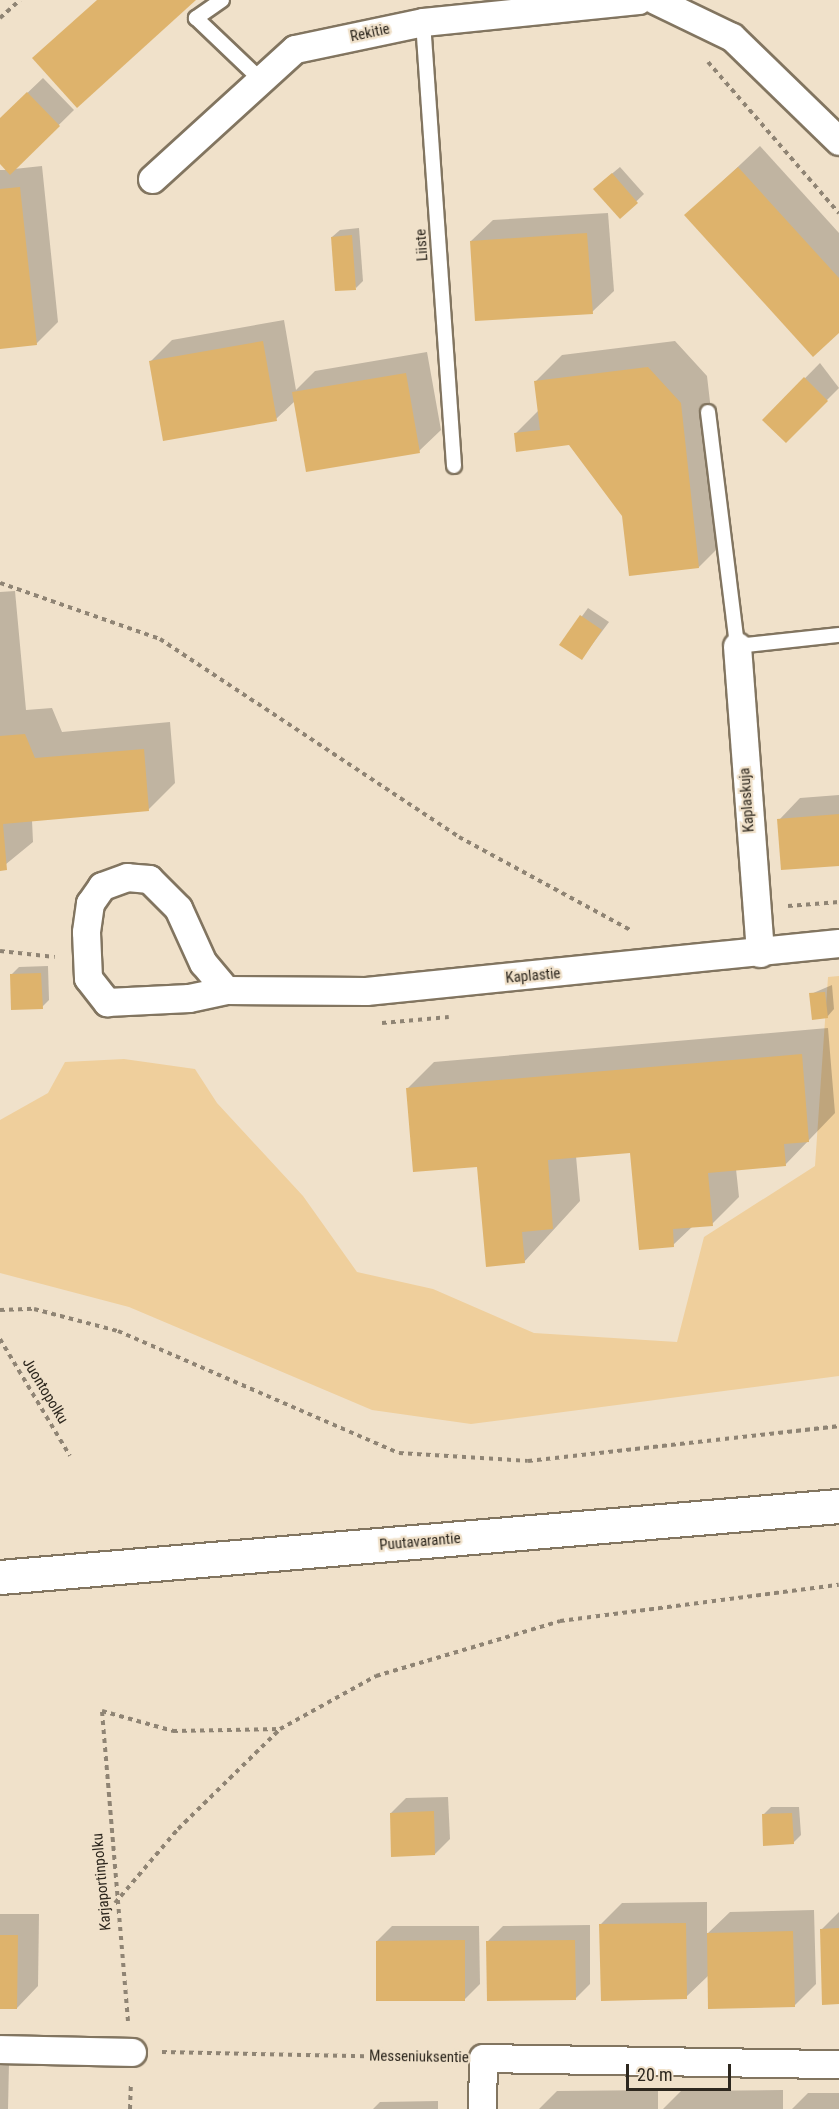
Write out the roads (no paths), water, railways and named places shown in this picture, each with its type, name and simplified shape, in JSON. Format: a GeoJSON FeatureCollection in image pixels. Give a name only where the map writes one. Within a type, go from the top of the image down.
{"type":"FeatureCollection","features":[{"type":"Feature","properties":{"kind":"main road","name":"Puutavarantie"},"geometry":{"type":"LineString","coordinates":[[0,1577],[839,1506]]}},
{"type":"Feature","properties":{"kind":"street","name":"Rekitie"},"geometry":{"type":"LineString","coordinates":[[152,179],[295,50],[423,22],[638,0]]}},
{"type":"Feature","properties":{"kind":"street"},"geometry":{"type":"LineString","coordinates":[[655,0],[732,37],[839,141]]}},
{"type":"Feature","properties":{"kind":"street","name":"Kaplaskuja"},"geometry":{"type":"LineString","coordinates":[[737,646],[754,910],[760,953]]}},
{"type":"Feature","properties":{"kind":"street","name":"Kaplastie"},"geometry":{"type":"LineString","coordinates":[[226,990],[203,963],[178,908],[148,879],[127,877],[102,886],[90,903],[87,957],[88,978],[107,1002],[189,998],[226,990],[366,991],[682,963],[839,943]]}},
{"type":"Feature","properties":{"kind":"street"},"geometry":{"type":"LineString","coordinates":[[0,2049],[132,2052]]}},
{"type":"Feature","properties":{"kind":"street","name":"Messeniuksentie"},"geometry":{"type":"LineString","coordinates":[[483,2109],[483,2058],[839,2064]]}},
{"type":"Feature","properties":{"kind":"lane"},"geometry":{"type":"LineString","coordinates":[[222,0],[196,18],[261,80]]}},
{"type":"Feature","properties":{"kind":"lane","name":"Liiste"},"geometry":{"type":"LineString","coordinates":[[423,22],[454,466]]}},
{"type":"Feature","properties":{"kind":"lane"},"geometry":{"type":"LineString","coordinates":[[708,412],[737,646],[839,635]]}}]}
